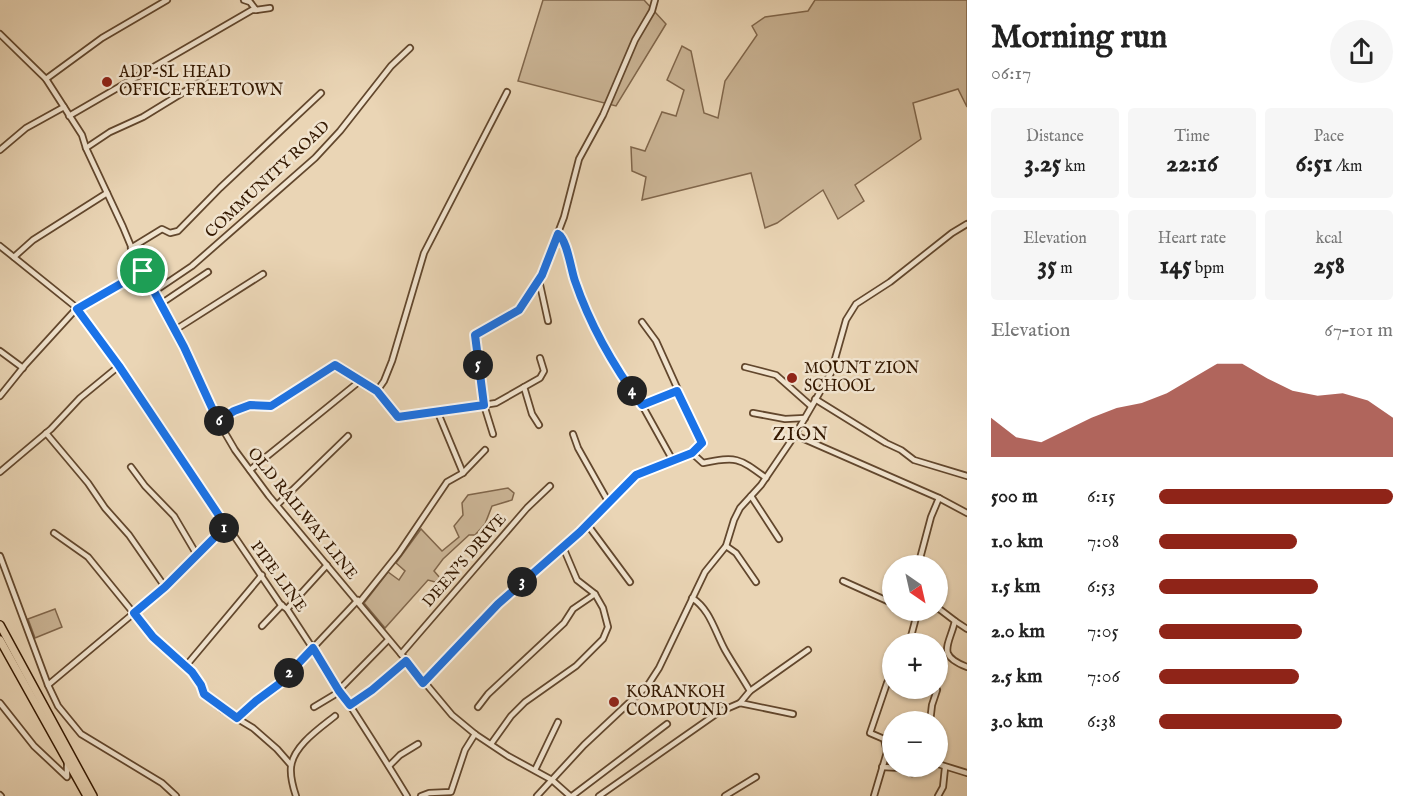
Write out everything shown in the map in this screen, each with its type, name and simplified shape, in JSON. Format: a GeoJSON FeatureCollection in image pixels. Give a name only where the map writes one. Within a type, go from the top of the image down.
{"type":"FeatureCollection","features":[{"type":"Feature","properties":{"kind":"highway"},"geometry":{"type":"LineString","coordinates":[[0,625],[93,796]]}},
{"type":"Feature","properties":{"kind":"highway"},"geometry":{"type":"LineString","coordinates":[[0,640],[87,796]]}},
{"type":"Feature","properties":{"kind":"street"},"geometry":{"type":"LineString","coordinates":[[46,79],[102,38],[167,0]]}},
{"type":"Feature","properties":{"kind":"street"},"geometry":{"type":"LineString","coordinates":[[244,0],[250,2],[256,10]]}},
{"type":"Feature","properties":{"kind":"street"},"geometry":{"type":"LineString","coordinates":[[493,434],[484,405],[475,335],[519,310],[539,280],[564,217],[579,159],[603,115],[655,0]]}},
{"type":"Feature","properties":{"kind":"street"},"geometry":{"type":"LineString","coordinates":[[69,116],[252,10],[270,8]]}},
{"type":"Feature","properties":{"kind":"street","name":"OLD RAILWAY LINE"},"geometry":{"type":"LineString","coordinates":[[0,34],[46,79],[82,135],[131,248],[162,303],[218,421],[235,450],[277,505],[452,715],[475,734],[552,780],[571,796]]}},
{"type":"Feature","properties":{"kind":"street","name":"COMMUNITY ROAD"},"geometry":{"type":"LineString","coordinates":[[155,291],[192,266],[315,158],[340,131],[391,66],[410,48]]}},
{"type":"Feature","properties":{"kind":"street"},"geometry":{"type":"LineString","coordinates":[[86,148],[205,78]]}},
{"type":"Feature","properties":{"kind":"street"},"geometry":{"type":"LineString","coordinates":[[377,391],[392,361],[424,253],[507,92]]}},
{"type":"Feature","properties":{"kind":"street"},"geometry":{"type":"LineString","coordinates":[[131,248],[162,229],[170,233],[178,231],[321,93]]}},
{"type":"Feature","properties":{"kind":"street"},"geometry":{"type":"LineString","coordinates":[[0,150],[26,128],[64,107]]}},
{"type":"Feature","properties":{"kind":"street"},"geometry":{"type":"LineString","coordinates":[[14,256],[33,240],[107,193]]}},
{"type":"Feature","properties":{"kind":"street"},"geometry":{"type":"LineString","coordinates":[[537,796],[584,745],[648,685],[659,668],[705,572],[726,546],[734,520],[743,504],[766,478],[795,435],[831,373],[846,320],[856,304],[890,282],[952,233],[967,224]]}},
{"type":"Feature","properties":{"kind":"street"},"geometry":{"type":"LineString","coordinates":[[558,234],[564,239],[573,276],[598,335],[624,380],[642,405],[672,459]]}},
{"type":"Feature","properties":{"kind":"street","name":"PIPE LINE"},"geometry":{"type":"LineString","coordinates":[[0,246],[77,309],[119,366],[226,526],[287,609],[407,796]]}},
{"type":"Feature","properties":{"kind":"street"},"geometry":{"type":"LineString","coordinates":[[0,396],[77,309],[143,271]]}},
{"type":"Feature","properties":{"kind":"street"},"geometry":{"type":"LineString","coordinates":[[162,303],[208,272]]}},
{"type":"Feature","properties":{"kind":"street"},"geometry":{"type":"LineString","coordinates":[[175,330],[263,274]]}},
{"type":"Feature","properties":{"kind":"street"},"geometry":{"type":"LineString","coordinates":[[539,280],[548,321]]}},
{"type":"Feature","properties":{"kind":"street"},"geometry":{"type":"LineString","coordinates":[[423,683],[498,604],[563,547],[636,475],[692,453],[702,443],[656,341],[642,322]]}},
{"type":"Feature","properties":{"kind":"street"},"geometry":{"type":"LineString","coordinates":[[0,351],[23,368]]}},
{"type":"Feature","properties":{"kind":"street"},"geometry":{"type":"LineString","coordinates":[[218,421],[250,405],[271,406],[335,365],[377,391],[398,417],[484,405],[496,402],[544,374],[540,358]]}},
{"type":"Feature","properties":{"kind":"street"},"geometry":{"type":"LineString","coordinates":[[0,472],[46,433],[80,398],[119,366]]}},
{"type":"Feature","properties":{"kind":"street"},"geometry":{"type":"LineString","coordinates":[[745,367],[776,375],[811,406]]}},
{"type":"Feature","properties":{"kind":"street"},"geometry":{"type":"LineString","coordinates":[[250,470],[361,380]]}},
{"type":"Feature","properties":{"kind":"street"},"geometry":{"type":"LineString","coordinates":[[524,387],[532,414],[539,425]]}},
{"type":"Feature","properties":{"kind":"street"},"geometry":{"type":"LineString","coordinates":[[642,405],[677,391]]}},
{"type":"Feature","properties":{"kind":"street"},"geometry":{"type":"LineString","coordinates":[[815,399],[914,460],[967,476]]}},
{"type":"Feature","properties":{"kind":"street"},"geometry":{"type":"LineString","coordinates":[[438,413],[464,473]]}},
{"type":"Feature","properties":{"kind":"street"},"geometry":{"type":"LineString","coordinates":[[753,413],[785,419],[805,418]]}},
{"type":"Feature","properties":{"kind":"street"},"geometry":{"type":"LineString","coordinates":[[46,433],[129,535],[165,587]]}},
{"type":"Feature","properties":{"kind":"street"},"geometry":{"type":"LineString","coordinates":[[573,434],[578,448],[609,503]]}},
{"type":"Feature","properties":{"kind":"street"},"geometry":{"type":"LineString","coordinates":[[795,435],[939,498],[967,513]]}},
{"type":"Feature","properties":{"kind":"street"},"geometry":{"type":"LineString","coordinates":[[277,505],[348,436]]}},
{"type":"Feature","properties":{"kind":"street"},"geometry":{"type":"LineString","coordinates":[[237,718],[279,684],[359,602],[399,553],[447,482],[464,473],[485,450]]}},
{"type":"Feature","properties":{"kind":"street"},"geometry":{"type":"LineString","coordinates":[[692,453],[703,463],[723,459],[742,461],[766,478]]}},
{"type":"Feature","properties":{"kind":"street"},"geometry":{"type":"LineString","coordinates":[[131,468],[174,516],[198,555]]}},
{"type":"Feature","properties":{"kind":"street","name":"DEEN'S DRIVE"},"geometry":{"type":"LineString","coordinates":[[401,654],[526,508],[550,486]]}},
{"type":"Feature","properties":{"kind":"street"},"geometry":{"type":"LineString","coordinates":[[750,496],[779,539]]}},
{"type":"Feature","properties":{"kind":"street"},"geometry":{"type":"LineString","coordinates":[[921,555],[931,517],[939,498]]}},
{"type":"Feature","properties":{"kind":"street"},"geometry":{"type":"LineString","coordinates":[[587,524],[630,582]]}},
{"type":"Feature","properties":{"kind":"street"},"geometry":{"type":"LineString","coordinates":[[48,685],[165,587],[226,526]]}},
{"type":"Feature","properties":{"kind":"street"},"geometry":{"type":"LineString","coordinates":[[54,533],[88,557],[153,637],[185,666],[201,685],[204,694],[253,728],[291,765]]}},
{"type":"Feature","properties":{"kind":"street"},"geometry":{"type":"LineString","coordinates":[[726,546],[736,552],[756,582]]}},
{"type":"Feature","properties":{"kind":"street"},"geometry":{"type":"LineString","coordinates":[[491,744],[511,716],[525,702],[576,666],[603,639],[608,627],[596,594],[576,580],[563,547]]}},
{"type":"Feature","properties":{"kind":"street"},"geometry":{"type":"LineString","coordinates":[[0,556],[58,706],[81,734],[162,783],[176,796]]}},
{"type":"Feature","properties":{"kind":"street"},"geometry":{"type":"LineString","coordinates":[[287,609],[327,565]]}},
{"type":"Feature","properties":{"kind":"street"},"geometry":{"type":"LineString","coordinates":[[185,666],[262,575]]}},
{"type":"Feature","properties":{"kind":"street"},"geometry":{"type":"LineString","coordinates":[[843,581],[882,599]]}},
{"type":"Feature","properties":{"kind":"street"},"geometry":{"type":"LineString","coordinates":[[478,707],[488,694],[564,624],[573,609],[596,594]]}},
{"type":"Feature","properties":{"kind":"street"},"geometry":{"type":"LineString","coordinates":[[692,598],[700,603],[710,618],[724,648],[750,691]]}},
{"type":"Feature","properties":{"kind":"street"},"geometry":{"type":"LineString","coordinates":[[262,626],[282,605]]}},
{"type":"Feature","properties":{"kind":"street"},"geometry":{"type":"LineString","coordinates":[[948,616],[967,629]]}},
{"type":"Feature","properties":{"kind":"street"},"geometry":{"type":"LineString","coordinates":[[955,621],[947,654],[967,667]]}},
{"type":"Feature","properties":{"kind":"street"},"geometry":{"type":"LineString","coordinates":[[314,707],[339,691],[388,640]]}},
{"type":"Feature","properties":{"kind":"street"},"geometry":{"type":"LineString","coordinates":[[599,796],[719,712],[741,703],[750,691],[808,650]]}},
{"type":"Feature","properties":{"kind":"street"},"geometry":{"type":"LineString","coordinates":[[350,705],[406,661]]}},
{"type":"Feature","properties":{"kind":"street"},"geometry":{"type":"LineString","coordinates":[[882,698],[870,733],[882,738]]}},
{"type":"Feature","properties":{"kind":"street"},"geometry":{"type":"LineString","coordinates":[[0,703],[34,746],[67,777],[67,759]]}},
{"type":"Feature","properties":{"kind":"street"},"geometry":{"type":"LineString","coordinates":[[741,703],[793,714]]}},
{"type":"Feature","properties":{"kind":"street"},"geometry":{"type":"LineString","coordinates":[[296,796],[291,778],[291,765],[300,747],[308,738],[335,716]]}},
{"type":"Feature","properties":{"kind":"street"},"geometry":{"type":"LineString","coordinates":[[535,770],[558,722]]}},
{"type":"Feature","properties":{"kind":"street"},"geometry":{"type":"LineString","coordinates":[[571,796],[667,724]]}},
{"type":"Feature","properties":{"kind":"street"},"geometry":{"type":"LineString","coordinates":[[421,796],[429,793],[451,792],[465,750],[475,734]]}},
{"type":"Feature","properties":{"kind":"street"},"geometry":{"type":"LineString","coordinates":[[389,766],[400,754],[418,744]]}},
{"type":"Feature","properties":{"kind":"street"},"geometry":{"type":"LineString","coordinates":[[874,796],[882,767]]}},
{"type":"Feature","properties":{"kind":"street"},"geometry":{"type":"LineString","coordinates":[[948,769],[967,773]]}},
{"type":"Feature","properties":{"kind":"street"},"geometry":{"type":"LineString","coordinates":[[724,796],[756,777]]}},
{"type":"Feature","properties":{"kind":"street"},"geometry":{"type":"LineString","coordinates":[[938,796],[943,787],[944,777]]}},
{"type":"Feature","properties":{"kind":"shaded area"},"geometry":{"type":"Polygon","coordinates":[[[543,0],[644,0],[666,24],[616,106],[518,81],[543,0]]]}},
{"type":"Feature","properties":{"kind":"shaded area"},"geometry":{"type":"Polygon","coordinates":[[[815,0],[967,0],[967,107],[958,89],[913,103],[921,139],[855,185],[864,201],[838,219],[823,190],[777,223],[765,228],[751,173],[642,200],[646,177],[632,171],[631,147],[645,151],[662,112],[676,116],[684,90],[667,80],[682,46],[691,51],[704,113],[718,118],[725,81],[757,35],[752,26],[765,17],[808,11],[815,0]]]}},
{"type":"Feature","properties":{"kind":"shaded area"},"geometry":{"type":"Polygon","coordinates":[[[508,488],[514,493],[512,500],[492,506],[485,524],[475,535],[469,535],[443,559],[434,571],[440,578],[435,582],[428,580],[385,628],[364,603],[388,572],[399,580],[405,571],[396,563],[421,529],[442,551],[459,537],[454,526],[463,515],[462,503],[468,495],[508,488]]]}},
{"type":"Feature","properties":{"kind":"shaded area"},"geometry":{"type":"Polygon","coordinates":[[[55,609],[62,627],[35,638],[28,619],[55,609]]]}},
{"type":"Feature","properties":{"kind":"place","name":"ADP-SL HEAD OFFICE FREETOWN"},"geometry":{"type":"Point","coordinates":[107,82]}},
{"type":"Feature","properties":{"kind":"place","name":"MOUNT ZION SCHOOL"},"geometry":{"type":"Point","coordinates":[792,378]}},
{"type":"Feature","properties":{"kind":"place","name":"KORANKOH COMPOUND"},"geometry":{"type":"Point","coordinates":[614,702]}},
{"type":"Feature","properties":{"kind":"district","name":"ZION"},"geometry":{"type":"Point","coordinates":[801,435]}},
{"type":"Feature","properties":{"kind":"route"},"geometry":{"type":"LineString","coordinates":[[558,234],[564,239],[569,265],[598,335],[624,380],[642,405],[677,391],[702,443],[692,453],[636,475],[580,532],[498,604],[423,683],[406,661],[350,705],[313,648],[279,684],[237,718],[204,694],[192,672],[153,637],[134,613],[165,587],[226,526],[119,366],[77,309],[143,271],[184,347],[218,421],[250,405],[271,406],[335,365],[377,391],[395,414],[401,418],[484,405],[475,335],[519,310],[542,275],[558,234]]}}]}
